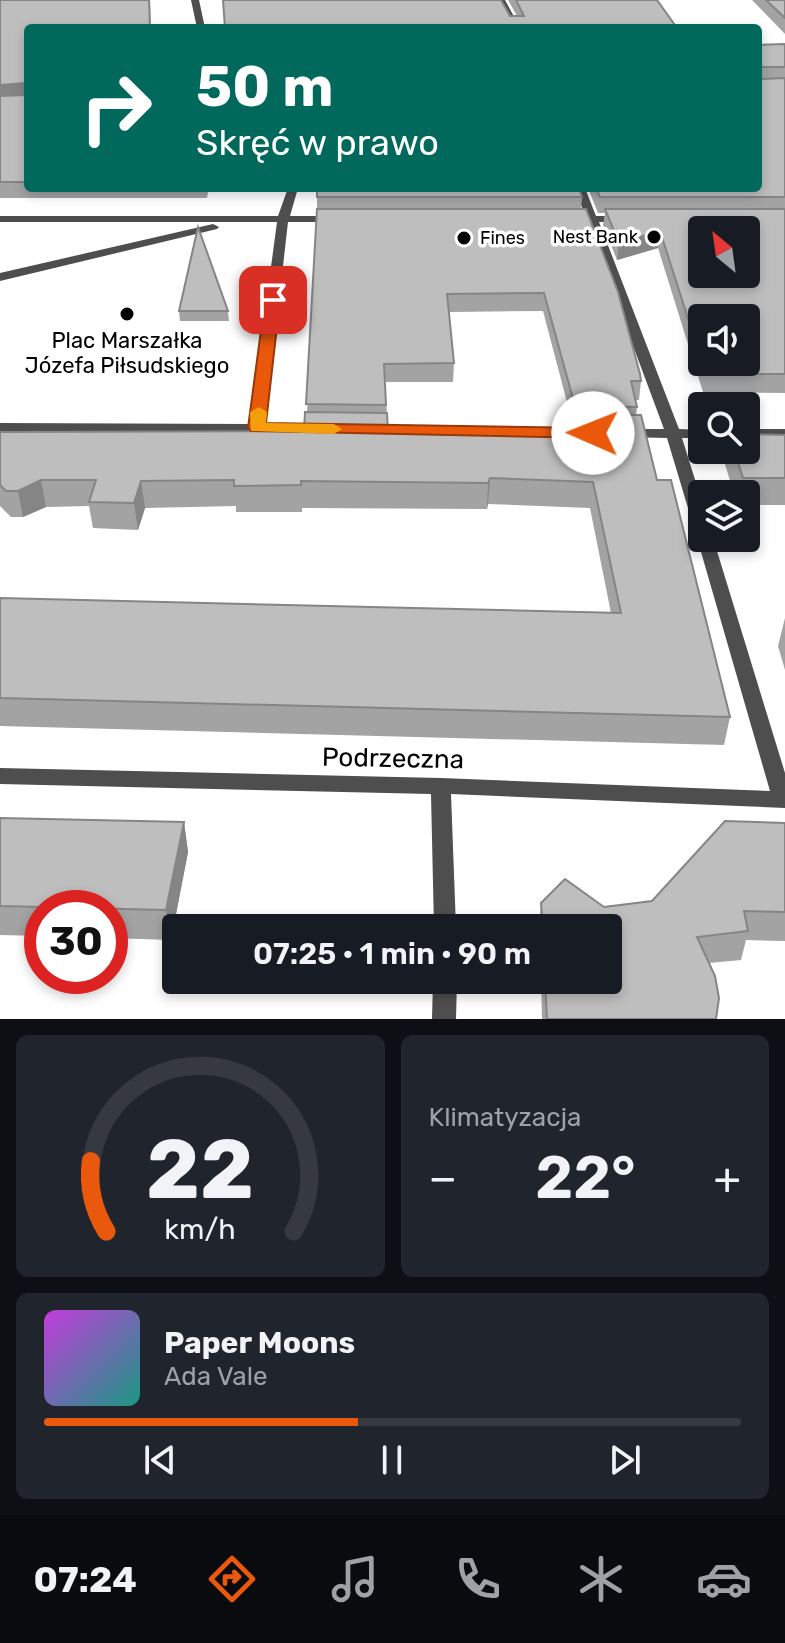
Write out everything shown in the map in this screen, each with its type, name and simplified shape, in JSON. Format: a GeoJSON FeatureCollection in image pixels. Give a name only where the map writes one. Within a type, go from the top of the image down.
{"type":"FeatureCollection","features":[{"type":"Feature","properties":{"kind":"street"},"geometry":{"type":"LineString","coordinates":[[195,0],[200,24]]}},
{"type":"Feature","properties":{"kind":"street"},"geometry":{"type":"LineString","coordinates":[[501,0],[514,24]]}},
{"type":"Feature","properties":{"kind":"street"},"geometry":{"type":"LineString","coordinates":[[257,428],[283,219],[292,192]]}},
{"type":"Feature","properties":{"kind":"street"},"geometry":{"type":"LineString","coordinates":[[582,192],[673,434],[688,483]]}},
{"type":"Feature","properties":{"kind":"street"},"geometry":{"type":"LineString","coordinates":[[0,219],[345,219]]}},
{"type":"Feature","properties":{"kind":"street"},"geometry":{"type":"LineString","coordinates":[[0,277],[244,219]]}},
{"type":"Feature","properties":{"kind":"street"},"geometry":{"type":"LineString","coordinates":[[561,219],[637,219]]}},
{"type":"Feature","properties":{"kind":"street"},"geometry":{"type":"LineString","coordinates":[[0,427],[688,434]]}},
{"type":"Feature","properties":{"kind":"street"},"geometry":{"type":"LineString","coordinates":[[760,433],[785,433]]}},
{"type":"Feature","properties":{"kind":"street"},"geometry":{"type":"LineString","coordinates":[[709,552],[784,800]]}},
{"type":"Feature","properties":{"kind":"street","name":"Podrzeczna"},"geometry":{"type":"LineString","coordinates":[[0,776],[441,786],[784,800]]}},
{"type":"Feature","properties":{"kind":"street"},"geometry":{"type":"LineString","coordinates":[[441,786],[445,914]]}},
{"type":"Feature","properties":{"kind":"street"},"geometry":{"type":"LineString","coordinates":[[444,1019],[445,994]]}},
{"type":"Feature","properties":{"kind":"building"},"geometry":{"type":"Polygon","coordinates":[[[0,0],[149,0],[150,24],[24,24],[24,83],[0,85],[0,0]]]}},
{"type":"Feature","properties":{"kind":"building"},"geometry":{"type":"Polygon","coordinates":[[[223,0],[501,0],[510,16],[524,16],[516,0],[657,0],[674,24],[225,24],[223,0]]]}},
{"type":"Feature","properties":{"kind":"building"},"geometry":{"type":"Polygon","coordinates":[[[766,0],[785,0],[785,18],[766,0]]]}},
{"type":"Feature","properties":{"kind":"building"},"geometry":{"type":"Polygon","coordinates":[[[785,44],[785,67],[762,67],[762,45],[785,44]]]}},
{"type":"Feature","properties":{"kind":"building"},"geometry":{"type":"Polygon","coordinates":[[[785,78],[785,197],[600,197],[598,192],[762,192],[762,79],[785,78]]]}},
{"type":"Feature","properties":{"kind":"building"},"geometry":{"type":"Polygon","coordinates":[[[24,95],[24,182],[0,182],[0,96],[24,95]]]}},
{"type":"Feature","properties":{"kind":"building"},"geometry":{"type":"Polygon","coordinates":[[[317,192],[580,192],[582,197],[317,197],[317,192]]]}},
{"type":"Feature","properties":{"kind":"building"},"geometry":{"type":"Polygon","coordinates":[[[317,209],[586,209],[618,292],[640,374],[641,381],[631,381],[637,407],[575,406],[544,293],[447,294],[454,363],[384,364],[386,405],[306,404],[317,209]]]}},
{"type":"Feature","properties":{"kind":"building"},"geometry":{"type":"Polygon","coordinates":[[[605,209],[785,209],[785,374],[760,374],[760,304],[688,304],[688,318],[660,231],[619,243],[605,209]]]}},
{"type":"Feature","properties":{"kind":"building"},"geometry":{"type":"Polygon","coordinates":[[[198,227],[228,311],[179,311],[198,227]]]}},
{"type":"Feature","properties":{"kind":"building"},"geometry":{"type":"Polygon","coordinates":[[[305,412],[387,413],[388,433],[584,434],[579,415],[641,415],[657,480],[671,480],[730,717],[0,698],[0,598],[621,613],[593,482],[490,478],[488,483],[301,481],[301,485],[234,486],[234,480],[141,481],[134,503],[89,502],[96,480],[41,480],[18,491],[6,491],[0,485],[0,432],[304,431],[305,412]]]}},
{"type":"Feature","properties":{"kind":"building"},"geometry":{"type":"Polygon","coordinates":[[[760,434],[785,435],[785,478],[743,478],[738,464],[760,464],[760,434]]]}},
{"type":"Feature","properties":{"kind":"building"},"geometry":{"type":"Polygon","coordinates":[[[0,818],[184,822],[166,910],[128,909],[128,890],[24,890],[24,907],[0,906],[0,818]]]}},
{"type":"Feature","properties":{"kind":"building"},"geometry":{"type":"Polygon","coordinates":[[[725,821],[785,823],[785,912],[744,911],[748,931],[697,937],[715,976],[719,998],[716,1019],[547,1019],[546,994],[622,994],[622,914],[542,914],[541,903],[565,879],[604,907],[652,901],[725,821]]]}},
{"type":"Feature","properties":{"kind":"slow traffic"},"geometry":{"type":"LineString","coordinates":[[259,412],[257,428],[334,429]]}},
{"type":"Feature","properties":{"kind":"place","name":"Nest Bank"},"geometry":{"type":"Point","coordinates":[654,237]}},
{"type":"Feature","properties":{"kind":"place","name":"Fines"},"geometry":{"type":"Point","coordinates":[464,238]}},
{"type":"Feature","properties":{"kind":"place","name":"Plac Marszałka Józefa Piłsudskiego"},"geometry":{"type":"Point","coordinates":[127,314]}},
{"type":"Feature","properties":{"kind":"route"},"geometry":{"type":"LineString","coordinates":[[273,300],[257,428],[593,433]]}}]}
